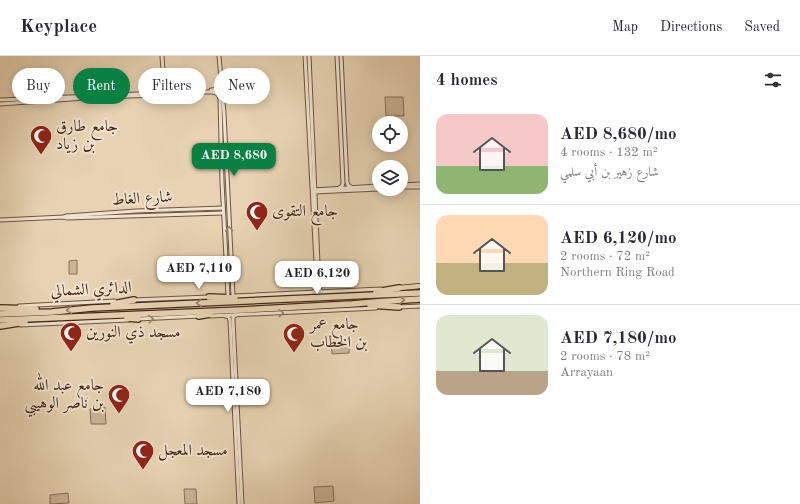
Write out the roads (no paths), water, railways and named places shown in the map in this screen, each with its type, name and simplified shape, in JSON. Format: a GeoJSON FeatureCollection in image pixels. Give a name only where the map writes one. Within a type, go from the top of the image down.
{"type":"FeatureCollection","features":[{"type":"Feature","properties":{"kind":"highway"},"geometry":{"type":"LineString","coordinates":[[351,296],[399,288]]}},
{"type":"Feature","properties":{"kind":"highway"},"geometry":{"type":"LineString","coordinates":[[92,308],[420,293]]}},
{"type":"Feature","properties":{"kind":"highway"},"geometry":{"type":"LineString","coordinates":[[209,297],[263,300]]}},
{"type":"Feature","properties":{"kind":"highway"},"geometry":{"type":"LineString","coordinates":[[99,317],[420,299]]}},
{"type":"Feature","properties":{"kind":"highway"},"geometry":{"type":"LineString","coordinates":[[0,326],[134,300]]}},
{"type":"Feature","properties":{"kind":"highway"},"geometry":{"type":"LineString","coordinates":[[352,304],[399,306]]}},
{"type":"Feature","properties":{"kind":"highway"},"geometry":{"type":"LineString","coordinates":[[0,308],[40,310],[53,315]]}},
{"type":"Feature","properties":{"kind":"highway"},"geometry":{"type":"LineString","coordinates":[[199,316],[242,310]]}},
{"type":"Feature","properties":{"kind":"highway"},"geometry":{"type":"LineString","coordinates":[[0,314],[138,319]]}},
{"type":"Feature","properties":{"kind":"highway"},"geometry":{"type":"LineString","coordinates":[[0,320],[53,315]]}},
{"type":"Feature","properties":{"kind":"main road"},"geometry":{"type":"LineString","coordinates":[[399,288],[420,286]]}},
{"type":"Feature","properties":{"kind":"street"},"geometry":{"type":"LineString","coordinates":[[163,56],[164,68]]}},
{"type":"Feature","properties":{"kind":"street"},"geometry":{"type":"LineString","coordinates":[[305,56],[314,191]]}},
{"type":"Feature","properties":{"kind":"street"},"geometry":{"type":"LineString","coordinates":[[309,56],[318,286],[320,290],[323,291]]}},
{"type":"Feature","properties":{"kind":"street"},"geometry":{"type":"LineString","coordinates":[[337,56],[345,183]]}},
{"type":"Feature","properties":{"kind":"street"},"geometry":{"type":"LineString","coordinates":[[341,56],[345,183]]}},
{"type":"Feature","properties":{"kind":"street"},"geometry":{"type":"LineString","coordinates":[[219,57],[220,68]]}},
{"type":"Feature","properties":{"kind":"street"},"geometry":{"type":"LineString","coordinates":[[206,92],[217,93],[220,96],[223,213],[228,296]]}},
{"type":"Feature","properties":{"kind":"street"},"geometry":{"type":"LineString","coordinates":[[0,100],[138,94]]}},
{"type":"Feature","properties":{"kind":"street"},"geometry":{"type":"LineString","coordinates":[[0,104],[99,97],[138,96]]}},
{"type":"Feature","properties":{"kind":"street"},"geometry":{"type":"LineString","coordinates":[[223,104],[233,296]]}},
{"type":"Feature","properties":{"kind":"street"},"geometry":{"type":"LineString","coordinates":[[339,188],[345,183]]}},
{"type":"Feature","properties":{"kind":"street"},"geometry":{"type":"LineString","coordinates":[[345,183],[351,187]]}},
{"type":"Feature","properties":{"kind":"street"},"geometry":{"type":"LineString","coordinates":[[408,186],[420,185]]}},
{"type":"Feature","properties":{"kind":"street"},"geometry":{"type":"LineString","coordinates":[[314,191],[351,187],[372,187]]}},
{"type":"Feature","properties":{"kind":"street"},"geometry":{"type":"LineString","coordinates":[[314,191],[372,187]]}},
{"type":"Feature","properties":{"kind":"street","name":"شارع الغاط"},"geometry":{"type":"LineString","coordinates":[[0,220],[223,208]]}},
{"type":"Feature","properties":{"kind":"street","name":"شارع الغاط"},"geometry":{"type":"LineString","coordinates":[[64,217],[223,213]]}},
{"type":"Feature","properties":{"kind":"street"},"geometry":{"type":"LineString","coordinates":[[312,292],[316,290],[318,286]]}},
{"type":"Feature","properties":{"kind":"street","name":"الدائري الشمالي"},"geometry":{"type":"LineString","coordinates":[[0,308],[134,300],[399,288]]}},
{"type":"Feature","properties":{"kind":"street"},"geometry":{"type":"LineString","coordinates":[[0,326],[420,306]]}},
{"type":"Feature","properties":{"kind":"street"},"geometry":{"type":"LineString","coordinates":[[238,315],[234,316],[232,320],[241,504]]}},
{"type":"Feature","properties":{"kind":"street"},"geometry":{"type":"LineString","coordinates":[[224,316],[228,316],[232,320]]}},
{"type":"Feature","properties":{"kind":"place","name":"جامع طارق بن زياد"},"geometry":{"type":"Point","coordinates":[41,156]}},
{"type":"Feature","properties":{"kind":"place","name":"جامع التقوى"},"geometry":{"type":"Point","coordinates":[257,232]}},
{"type":"Feature","properties":{"kind":"place","name":"مسجد ذي النورين"},"geometry":{"type":"Point","coordinates":[71,352]}},
{"type":"Feature","properties":{"kind":"place","name":"جامع عمر بن الخطاب"},"geometry":{"type":"Point","coordinates":[294,354]}},
{"type":"Feature","properties":{"kind":"place","name":"جامع عبد الله بن ناصر الوهيبي"},"geometry":{"type":"Point","coordinates":[119,414]}},
{"type":"Feature","properties":{"kind":"place","name":"مسجد المعجل"},"geometry":{"type":"Point","coordinates":[143,470]}}]}
